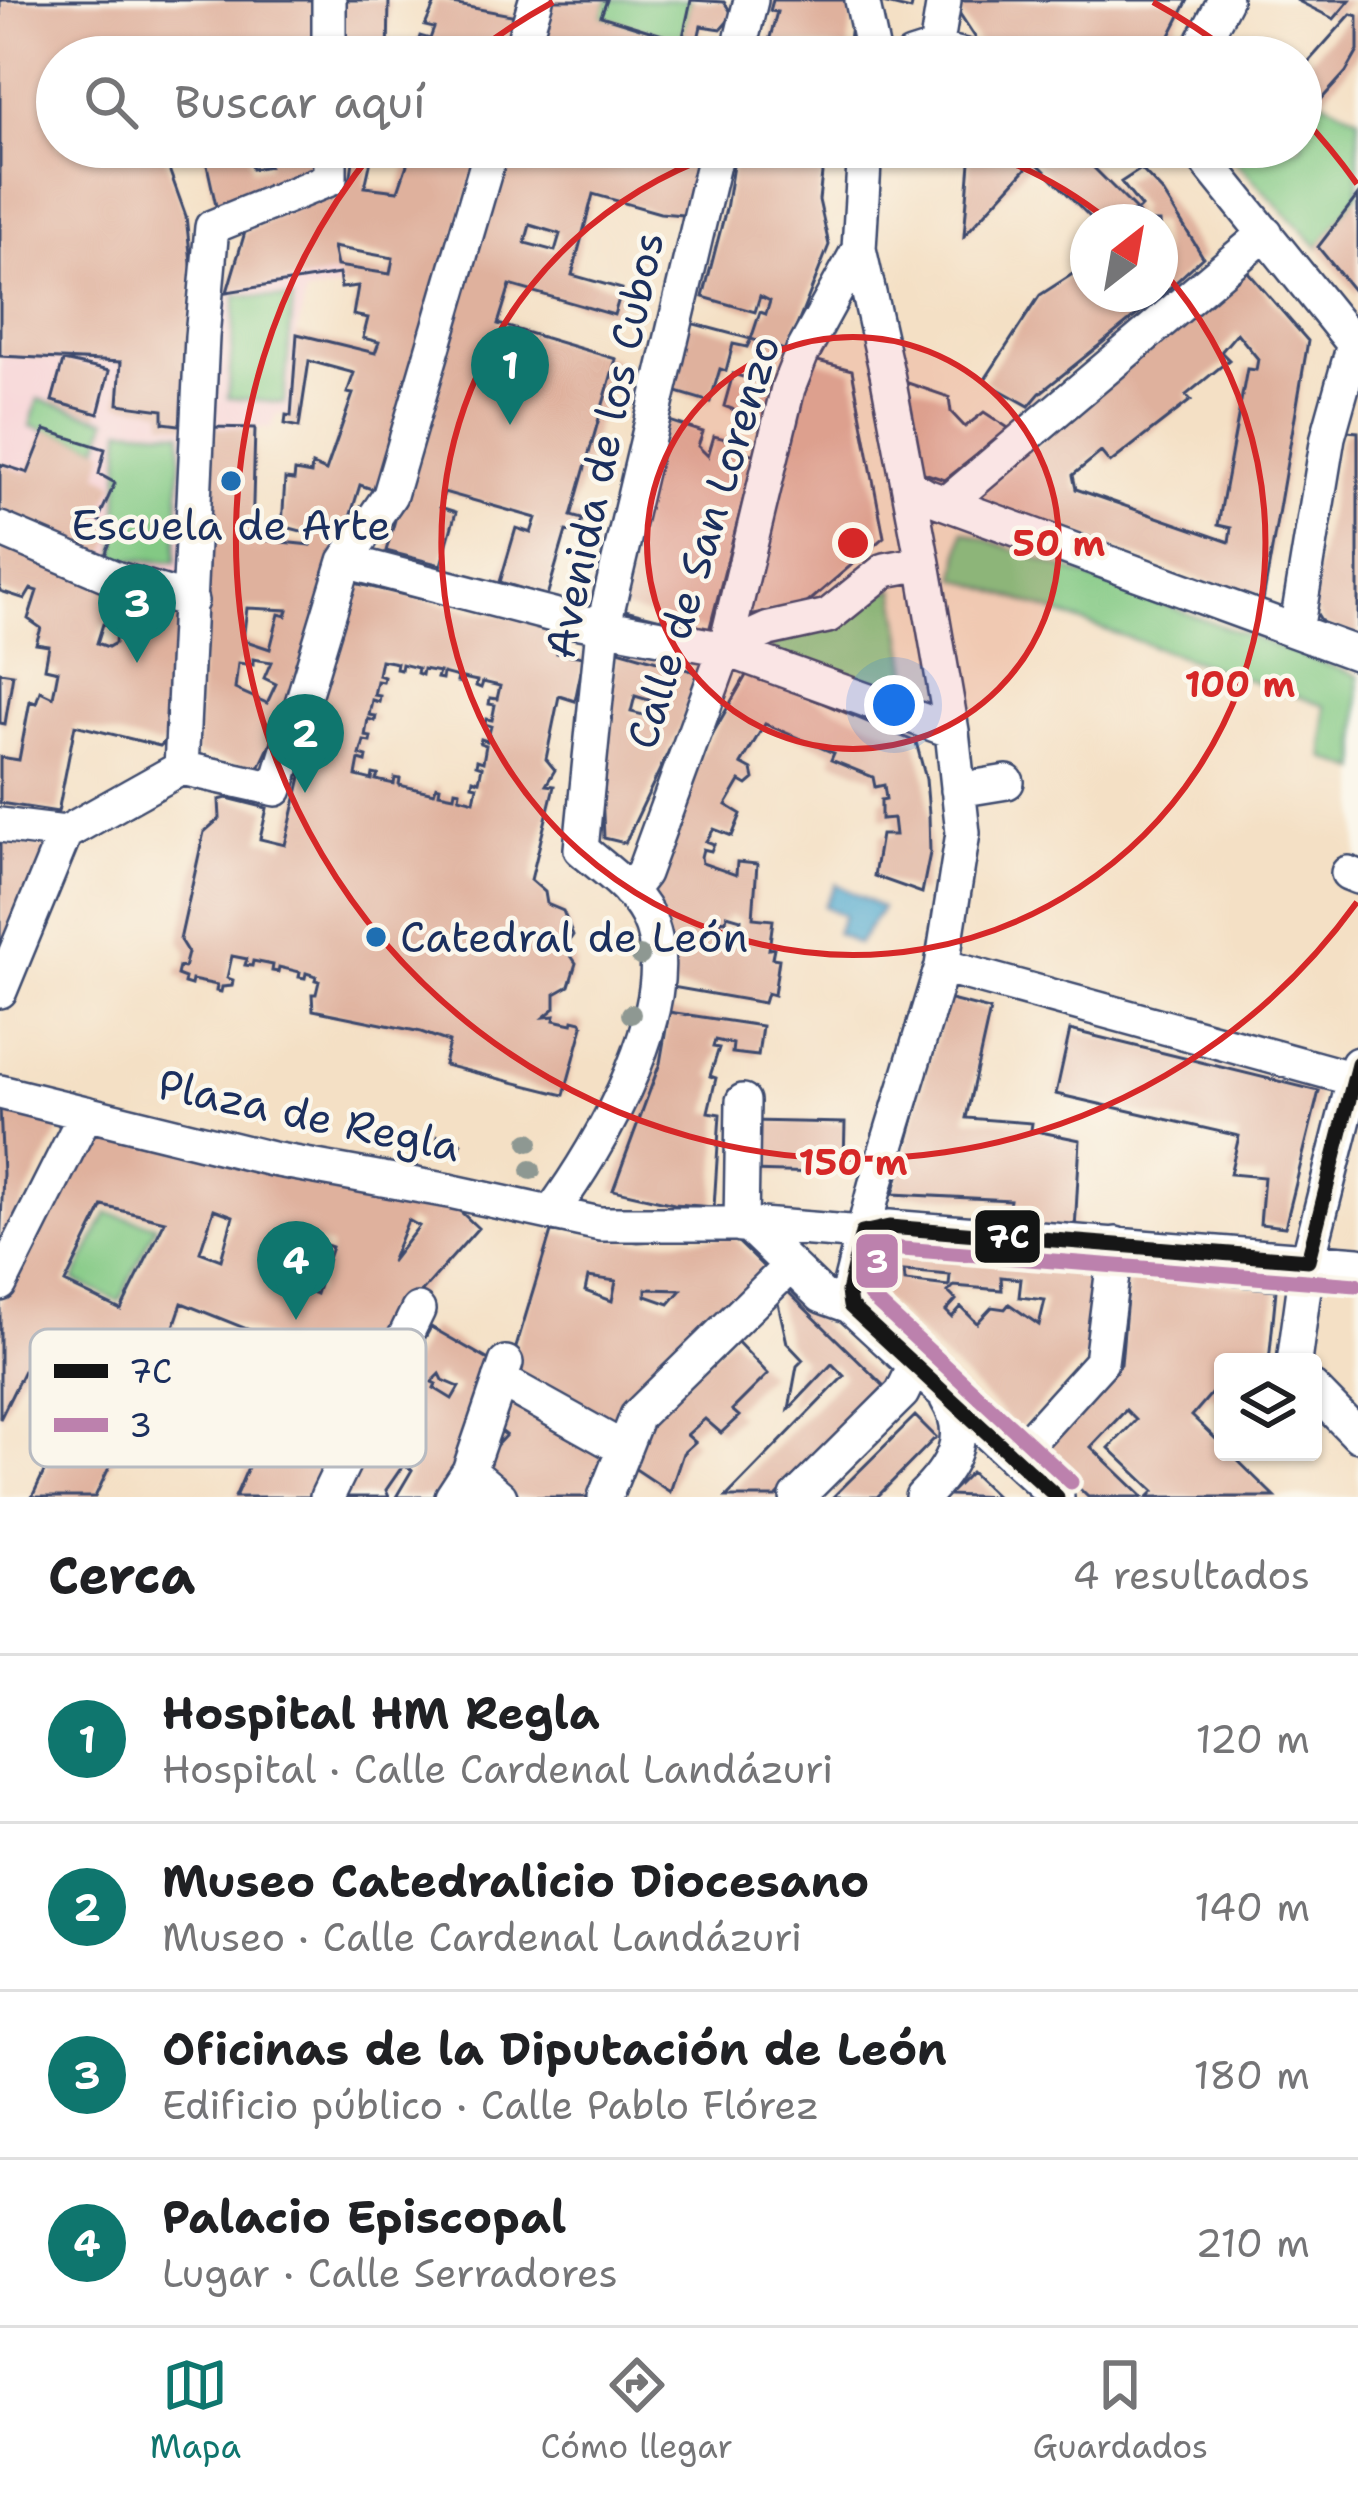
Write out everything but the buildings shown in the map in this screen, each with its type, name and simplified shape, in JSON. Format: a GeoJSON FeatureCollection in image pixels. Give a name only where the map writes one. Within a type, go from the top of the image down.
{"type":"FeatureCollection","features":[{"type":"Feature","properties":{"kind":"street"},"geometry":{"type":"LineString","coordinates":[[329,0],[329,36]]}},
{"type":"Feature","properties":{"kind":"street"},"geometry":{"type":"LineString","coordinates":[[525,36],[536,0]]}},
{"type":"Feature","properties":{"kind":"street"},"geometry":{"type":"LineString","coordinates":[[742,36],[751,0]]}},
{"type":"Feature","properties":{"kind":"street"},"geometry":{"type":"LineString","coordinates":[[862,0],[870,36]]}},
{"type":"Feature","properties":{"kind":"street"},"geometry":{"type":"LineString","coordinates":[[930,36],[944,0]]}},
{"type":"Feature","properties":{"kind":"street"},"geometry":{"type":"LineString","coordinates":[[1206,36],[1225,0]]}},
{"type":"Feature","properties":{"kind":"street"},"geometry":{"type":"LineString","coordinates":[[181,768],[202,337],[212,227],[330,179],[330,168]]}},
{"type":"Feature","properties":{"kind":"street"},"geometry":{"type":"LineString","coordinates":[[0,825],[65,833],[181,768],[276,789],[345,561],[390,495],[487,168]]}},
{"type":"Feature","properties":{"kind":"street","name":"Avenida de los Cubos"},"geometry":{"type":"LineString","coordinates":[[550,1213],[585,1167],[653,1017],[659,962],[647,916],[628,891],[581,849],[575,621],[711,168]]}},
{"type":"Feature","properties":{"kind":"street","name":"Calle de San Lorenzo"},"geometry":{"type":"LineString","coordinates":[[628,891],[643,873],[725,649],[788,388],[859,249],[864,168]]}},
{"type":"Feature","properties":{"kind":"street"},"geometry":{"type":"LineString","coordinates":[[1212,168],[1356,346],[1328,437],[1296,631]]}},
{"type":"Feature","properties":{"kind":"street"},"geometry":{"type":"LineString","coordinates":[[946,503],[1266,233]]}},
{"type":"Feature","properties":{"kind":"street"},"geometry":{"type":"LineString","coordinates":[[850,1306],[848,1292],[862,1233],[942,967],[963,833],[952,731],[923,562],[859,249]]}},
{"type":"Feature","properties":{"kind":"street"},"geometry":{"type":"LineString","coordinates":[[909,486],[1358,654]]}},
{"type":"Feature","properties":{"kind":"street"},"geometry":{"type":"LineString","coordinates":[[0,529],[116,578],[191,601]]}},
{"type":"Feature","properties":{"kind":"street"},"geometry":{"type":"LineString","coordinates":[[345,561],[575,621],[725,649],[952,731]]}},
{"type":"Feature","properties":{"kind":"street"},"geometry":{"type":"LineString","coordinates":[[725,649],[769,629],[828,616],[885,570],[923,562]]}},
{"type":"Feature","properties":{"kind":"street"},"geometry":{"type":"LineString","coordinates":[[958,790],[1007,782]]}},
{"type":"Feature","properties":{"kind":"street"},"geometry":{"type":"LineString","coordinates":[[0,991],[65,833]]}},
{"type":"Feature","properties":{"kind":"street"},"geometry":{"type":"LineString","coordinates":[[942,967],[1356,1071],[1308,1260],[1295,1353]]}},
{"type":"Feature","properties":{"kind":"street","name":"Plaza de Regla"},"geometry":{"type":"LineString","coordinates":[[0,1092],[272,1159],[600,1224],[744,1224],[862,1233],[889,1227],[1358,1264]]}},
{"type":"Feature","properties":{"kind":"street"},"geometry":{"type":"LineString","coordinates":[[743,1101],[744,1224],[822,1296],[850,1306],[1057,1497]]}},
{"type":"Feature","properties":{"kind":"street"},"geometry":{"type":"LineString","coordinates":[[0,1284],[86,1113]]}},
{"type":"Feature","properties":{"kind":"street"},"geometry":{"type":"LineString","coordinates":[[1015,1456],[1101,1362],[1116,1244]]}},
{"type":"Feature","properties":{"kind":"street"},"geometry":{"type":"LineString","coordinates":[[605,1497],[637,1416],[790,1266]]}},
{"type":"Feature","properties":{"kind":"street"},"geometry":{"type":"LineString","coordinates":[[409,1329],[418,1310]]}},
{"type":"Feature","properties":{"kind":"street"},"geometry":{"type":"LineString","coordinates":[[797,1497],[902,1393],[916,1366]]}},
{"type":"Feature","properties":{"kind":"street"},"geometry":{"type":"LineString","coordinates":[[500,1497],[460,1484],[503,1372],[624,1449]]}},
{"type":"Feature","properties":{"kind":"street"},"geometry":{"type":"LineString","coordinates":[[1322,1398],[1358,1435]]}},
{"type":"Feature","properties":{"kind":"street"},"geometry":{"type":"LineString","coordinates":[[922,1497],[957,1451],[956,1412],[947,1399]]}},
{"type":"Feature","properties":{"kind":"street"},"geometry":{"type":"LineString","coordinates":[[327,1497],[342,1467]]}},
{"type":"Feature","properties":{"kind":"path"},"geometry":{"type":"LineString","coordinates":[[425,1133],[464,1145]]}},
{"type":"Feature","properties":{"kind":"shaded area"},"geometry":{"type":"Polygon","coordinates":[[[316,196],[330,231],[341,288],[306,294],[297,334],[291,416],[276,414],[272,428],[211,427],[215,343],[245,232],[316,196]]]}},
{"type":"Feature","properties":{"kind":"shaded area"},"geometry":{"type":"Polygon","coordinates":[[[193,281],[181,588],[0,517],[0,297],[193,281]]]}},
{"type":"Feature","properties":{"kind":"green space"},"geometry":{"type":"Polygon","coordinates":[[[607,0],[691,0],[683,36],[666,36],[601,16],[607,0]]]}},
{"type":"Feature","properties":{"kind":"green space"},"geometry":{"type":"Polygon","coordinates":[[[1322,100],[1358,117],[1358,195],[1318,247],[1242,168],[1322,168],[1322,100]]]}},
{"type":"Feature","properties":{"kind":"green space"},"geometry":{"type":"Polygon","coordinates":[[[236,295],[293,299],[284,403],[228,398],[236,295]]]}},
{"type":"Feature","properties":{"kind":"green space"},"geometry":{"type":"Polygon","coordinates":[[[38,399],[107,420],[99,447],[30,426],[38,399]]]}},
{"type":"Feature","properties":{"kind":"green space"},"geometry":{"type":"Polygon","coordinates":[[[122,428],[182,432],[176,562],[115,559],[122,428]]]}},
{"type":"Feature","properties":{"kind":"green space"},"geometry":{"type":"Polygon","coordinates":[[[963,531],[1358,676],[1358,770],[1324,758],[1325,706],[956,578],[963,531]]]}},
{"type":"Feature","properties":{"kind":"green space"},"geometry":{"type":"Polygon","coordinates":[[[895,589],[914,703],[769,653],[778,637],[874,593],[895,589]]]}},
{"type":"Feature","properties":{"kind":"green space"},"geometry":{"type":"Polygon","coordinates":[[[107,1213],[156,1225],[119,1302],[74,1280],[107,1213]]]}},
{"type":"Feature","properties":{"kind":"water"},"geometry":{"type":"Polygon","coordinates":[[[836,884],[882,908],[858,944],[836,933],[844,916],[824,906],[836,884]]]}},
{"type":"Feature","properties":{"kind":"transit line","name":"7C"},"geometry":{"type":"LineString","coordinates":[[1057,1497],[850,1306],[848,1292],[862,1233],[889,1227],[1308,1260],[1358,1064]]}},
{"type":"Feature","properties":{"kind":"transit line","name":"3"},"geometry":{"type":"LineString","coordinates":[[1071,1482],[870,1296],[879,1251],[890,1248],[1356,1285]]}},
{"type":"Feature","properties":{"kind":"place","name":"Hospital HM Regla"},"geometry":{"type":"Point","coordinates":[510,425]}},
{"type":"Feature","properties":{"kind":"place","name":"Escuela de Arte"},"geometry":{"type":"Point","coordinates":[231,481]}},
{"type":"Feature","properties":{"kind":"place","name":"Oficinas de la Diputación de León"},"geometry":{"type":"Point","coordinates":[137,663]}},
{"type":"Feature","properties":{"kind":"place","name":"Museo Catedralicio Diocesano"},"geometry":{"type":"Point","coordinates":[305,793]}},
{"type":"Feature","properties":{"kind":"place","name":"Catedral de León"},"geometry":{"type":"Point","coordinates":[376,937]}},
{"type":"Feature","properties":{"kind":"place","name":"Palacio Episcopal"},"geometry":{"type":"Point","coordinates":[296,1320]}}]}
